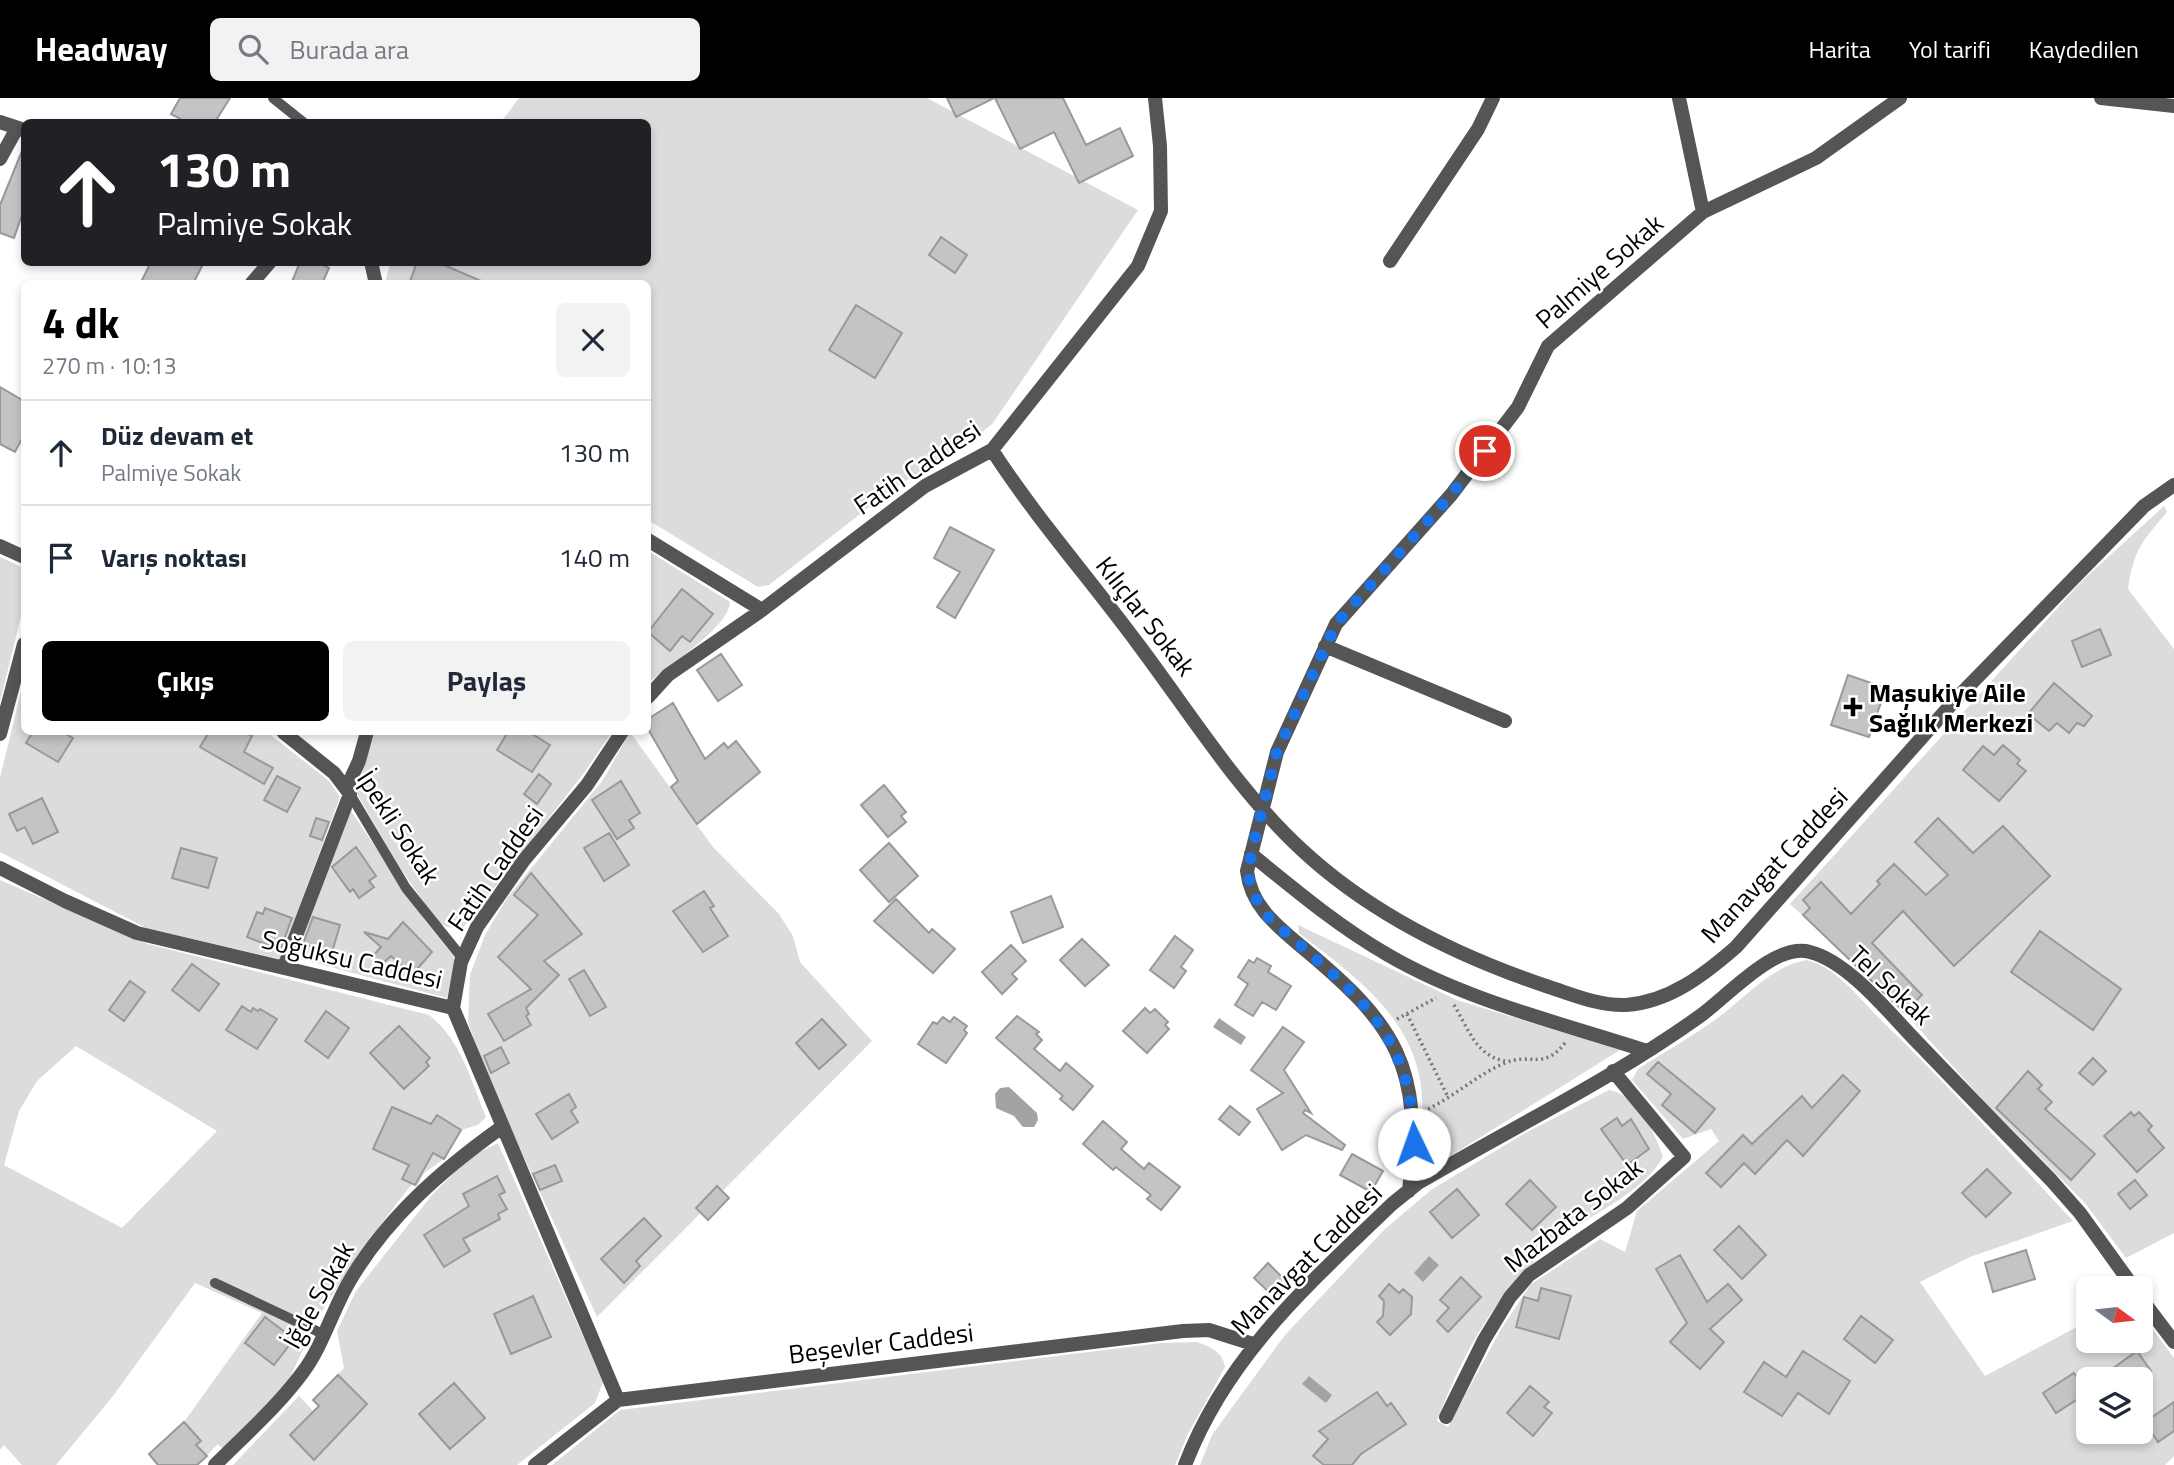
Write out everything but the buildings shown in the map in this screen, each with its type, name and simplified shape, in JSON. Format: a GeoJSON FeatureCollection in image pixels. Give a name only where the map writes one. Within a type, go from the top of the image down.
{"type":"FeatureCollection","features":[{"type":"Feature","properties":{"kind":"street","name":"Fatih Caddesi"},"geometry":{"type":"LineString","coordinates":[[651,694],[668,676],[762,610],[925,486],[992,450],[1138,266],[1161,211],[1160,146],[1155,98]]}},
{"type":"Feature","properties":{"kind":"street"},"geometry":{"type":"LineString","coordinates":[[1390,261],[1478,129],[1493,98]]}},
{"type":"Feature","properties":{"kind":"street"},"geometry":{"type":"LineString","coordinates":[[1679,98],[1703,212]]}},
{"type":"Feature","properties":{"kind":"street","name":"Palmiye Sokak"},"geometry":{"type":"LineString","coordinates":[[1263,811],[1277,752],[1336,624],[1451,495],[1518,407],[1548,346],[1703,212],[1816,158],[1900,98]]}},
{"type":"Feature","properties":{"kind":"street"},"geometry":{"type":"LineString","coordinates":[[2101,98],[2174,106]]}},
{"type":"Feature","properties":{"kind":"street"},"geometry":{"type":"LineString","coordinates":[[0,122],[21,129],[0,159]]}},
{"type":"Feature","properties":{"kind":"street"},"geometry":{"type":"LineString","coordinates":[[254,280],[267,266]]}},
{"type":"Feature","properties":{"kind":"street","name":"Kılıçlar Sokak"},"geometry":{"type":"LineString","coordinates":[[992,450],[1017,490],[1133,637],[1263,811]]}},
{"type":"Feature","properties":{"kind":"street","name":"Manavgat Caddesi"},"geometry":{"type":"LineString","coordinates":[[1263,811],[1303,852],[1335,878],[1403,923],[1475,960],[1604,1004],[1626,1004],[1669,994],[1693,981],[1736,947],[1966,689],[2122,527],[2144,506],[2174,485]]}},
{"type":"Feature","properties":{"kind":"street"},"geometry":{"type":"LineString","coordinates":[[651,542],[762,610]]}},
{"type":"Feature","properties":{"kind":"street"},"geometry":{"type":"LineString","coordinates":[[0,546],[21,556]]}},
{"type":"Feature","properties":{"kind":"street"},"geometry":{"type":"LineString","coordinates":[[1325,646],[1505,721]]}},
{"type":"Feature","properties":{"kind":"street"},"geometry":{"type":"LineString","coordinates":[[0,734],[21,655]]}},
{"type":"Feature","properties":{"kind":"street","name":"İpekli Sokak"},"geometry":{"type":"LineString","coordinates":[[286,735],[348,790]]}},
{"type":"Feature","properties":{"kind":"street"},"geometry":{"type":"LineString","coordinates":[[284,967],[366,735]]}},
{"type":"Feature","properties":{"kind":"street","name":"Fatih Caddesi"},"geometry":{"type":"LineString","coordinates":[[453,1008],[463,959],[477,927],[524,860],[587,785],[620,735]]}},
{"type":"Feature","properties":{"kind":"street","name":"Manavgat Caddesi"},"geometry":{"type":"LineString","coordinates":[[1185,1465],[1208,1417],[1253,1345],[1340,1253],[1409,1191],[1414,1116],[1408,1081],[1382,1027],[1343,981],[1263,912],[1249,884],[1251,854],[1263,811]]}},
{"type":"Feature","properties":{"kind":"street"},"geometry":{"type":"LineString","coordinates":[[1251,854],[1333,920],[1389,956],[1462,990],[1647,1051]]}},
{"type":"Feature","properties":{"kind":"street","name":"Soğuksu Caddesi"},"geometry":{"type":"LineString","coordinates":[[0,868],[74,906],[137,933],[453,1008],[618,1400]]}},
{"type":"Feature","properties":{"kind":"street","name":"Tel Sokak"},"geometry":{"type":"LineString","coordinates":[[1409,1191],[1647,1051],[1727,996],[1780,954],[1802,950],[1826,958],[1865,989],[2051,1180],[2080,1213],[2125,1276]]}},
{"type":"Feature","properties":{"kind":"street","name":"Mazbata Sokak"},"geometry":{"type":"LineString","coordinates":[[1446,1417],[1483,1340],[1510,1297],[1529,1275],[1627,1208],[1684,1157],[1613,1070]]}},
{"type":"Feature","properties":{"kind":"street","name":"İğde Sokak"},"geometry":{"type":"LineString","coordinates":[[215,1465],[285,1395],[313,1357],[350,1280],[395,1220],[457,1158],[502,1127]]}},
{"type":"Feature","properties":{"kind":"street"},"geometry":{"type":"LineString","coordinates":[[2153,1314],[2174,1342]]}},
{"type":"Feature","properties":{"kind":"street","name":"Beşevler Caddesi"},"geometry":{"type":"LineString","coordinates":[[618,1400],[1183,1331],[1209,1330],[1253,1345]]}},
{"type":"Feature","properties":{"kind":"street"},"geometry":{"type":"LineString","coordinates":[[535,1465],[618,1400]]}},
{"type":"Feature","properties":{"kind":"lane"},"geometry":{"type":"LineString","coordinates":[[273,98],[299,119]]}},
{"type":"Feature","properties":{"kind":"lane","name":"İpekli Sokak"},"geometry":{"type":"LineString","coordinates":[[348,790],[407,888],[463,959]]}},
{"type":"Feature","properties":{"kind":"lane"},"geometry":{"type":"LineString","coordinates":[[215,1283],[323,1334]]}},
{"type":"Feature","properties":{"kind":"path"},"geometry":{"type":"LineString","coordinates":[[1382,1027],[1440,996]]}},
{"type":"Feature","properties":{"kind":"path"},"geometry":{"type":"LineString","coordinates":[[1451,1000],[1479,1048],[1494,1059],[1507,1061],[1551,1057],[1577,1028]]}},
{"type":"Feature","properties":{"kind":"path"},"geometry":{"type":"LineString","coordinates":[[1407,1014],[1449,1097]]}},
{"type":"Feature","properties":{"kind":"path"},"geometry":{"type":"LineString","coordinates":[[1414,1116],[1507,1061]]}},
{"type":"Feature","properties":{"kind":"shaded area"},"geometry":{"type":"Polygon","coordinates":[[[519,98],[927,98],[1138,210],[993,423],[970,442],[891,490],[769,585],[758,587],[651,522],[651,280],[386,280],[389,266],[651,266],[651,119],[503,119],[519,98]]]}},
{"type":"Feature","properties":{"kind":"shaded area"},"geometry":{"type":"Polygon","coordinates":[[[2164,506],[2167,512],[2136,555],[2128,589],[2174,649],[2174,1233],[2126,1258],[2085,1203],[1983,1100],[1904,1012],[1922,995],[1868,939],[1848,958],[1790,904],[2082,581],[2164,506]],[[2003,827],[1905,913],[1954,966],[2050,876],[2003,827]]]}},
{"type":"Feature","properties":{"kind":"shaded area"},"geometry":{"type":"Polygon","coordinates":[[[651,553],[730,602],[720,623],[651,681],[651,553]]]}},
{"type":"Feature","properties":{"kind":"shaded area"},"geometry":{"type":"Polygon","coordinates":[[[0,557],[21,567],[21,616],[0,702],[0,557]]]}},
{"type":"Feature","properties":{"kind":"shaded area"},"geometry":{"type":"Polygon","coordinates":[[[21,691],[21,735],[271,735],[329,781],[340,797],[280,959],[146,928],[0,852],[0,778],[21,691]]]}},
{"type":"Feature","properties":{"kind":"shaded area"},"geometry":{"type":"Polygon","coordinates":[[[374,735],[610,735],[584,773],[462,929],[447,927],[438,922],[398,865],[356,792],[374,735]]]}},
{"type":"Feature","properties":{"kind":"shaded area"},"geometry":{"type":"Polygon","coordinates":[[[628,735],[632,735],[713,847],[779,914],[793,936],[800,962],[872,1041],[597,1317],[485,1072],[468,1021],[470,975],[485,935],[507,898],[603,780],[628,735]]]}},
{"type":"Feature","properties":{"kind":"shaded area"},"geometry":{"type":"Polygon","coordinates":[[[349,808],[426,922],[456,959],[447,998],[293,957],[349,808]]]}},
{"type":"Feature","properties":{"kind":"shaded area"},"geometry":{"type":"Polygon","coordinates":[[[0,880],[148,944],[429,1015],[440,1025],[464,1062],[486,1117],[478,1125],[461,1130],[437,1116],[419,1144],[444,1159],[424,1173],[417,1187],[412,1184],[363,1247],[316,1321],[287,1384],[225,1451],[218,1444],[197,1465],[158,1465],[149,1454],[184,1422],[262,1313],[195,1283],[113,1396],[56,1465],[22,1465],[4,1445],[0,1450],[0,880]],[[76,1046],[37,1081],[19,1111],[4,1165],[122,1228],[217,1131],[76,1046]]]}},
{"type":"Feature","properties":{"kind":"shaded area"},"geometry":{"type":"Polygon","coordinates":[[[1298,925],[1457,1000],[1620,1050],[1444,1160],[1431,1161],[1425,1155],[1420,1079],[1403,1033],[1373,995],[1356,978],[1299,933],[1298,925]]]}},
{"type":"Feature","properties":{"kind":"shaded area"},"geometry":{"type":"Polygon","coordinates":[[[1806,960],[1817,963],[1837,976],[1954,1094],[2073,1221],[1970,1257],[1920,1282],[1985,1376],[2076,1327],[2076,1353],[2153,1353],[2153,1330],[2174,1358],[2174,1456],[2165,1465],[1200,1465],[1212,1435],[1285,1335],[1385,1229],[1431,1190],[1525,1133],[1609,1090],[1619,1093],[1644,1116],[1663,1157],[1644,1180],[1620,1200],[1567,1233],[1544,1252],[1505,1295],[1473,1342],[1448,1394],[1437,1421],[1448,1427],[1500,1331],[1530,1285],[1600,1239],[1625,1252],[1637,1211],[1719,1141],[1711,1129],[1683,1139],[1632,1080],[1638,1069],[1723,1014],[1779,970],[1806,960]]]}},
{"type":"Feature","properties":{"kind":"shaded area"},"geometry":{"type":"Polygon","coordinates":[[[1219,1018],[1246,1037],[1241,1045],[1213,1027],[1219,1018]]]}},
{"type":"Feature","properties":{"kind":"shaded area"},"geometry":{"type":"Polygon","coordinates":[[[1009,1087],[1037,1113],[1038,1120],[1034,1127],[1023,1127],[1014,1116],[996,1108],[995,1094],[1000,1088],[1009,1087]]]}},
{"type":"Feature","properties":{"kind":"shaded area"},"geometry":{"type":"Polygon","coordinates":[[[498,1143],[603,1382],[595,1403],[517,1465],[233,1465],[299,1396],[313,1411],[319,1407],[313,1400],[344,1368],[337,1331],[356,1291],[432,1195],[470,1157],[498,1143]]]}},
{"type":"Feature","properties":{"kind":"shaded area"},"geometry":{"type":"Polygon","coordinates":[[[1429,1256],[1439,1265],[1423,1282],[1414,1273],[1429,1256]]]}},
{"type":"Feature","properties":{"kind":"shaded area"},"geometry":{"type":"Polygon","coordinates":[[[1196,1342],[1215,1350],[1222,1357],[1225,1367],[1187,1436],[1175,1465],[552,1465],[620,1410],[1161,1343],[1196,1342]]]}},
{"type":"Feature","properties":{"kind":"shaded area"},"geometry":{"type":"Polygon","coordinates":[[[1309,1376],[1332,1395],[1326,1403],[1302,1384],[1309,1376]]]}},
{"type":"Feature","properties":{"kind":"place","name":"Maşukiye Aile Sağlık Merkezi"},"geometry":{"type":"Point","coordinates":[1853,707]}},
{"type":"Feature","properties":{"kind":"route"},"geometry":{"type":"LineString","coordinates":[[1414,1144],[1414,1116],[1408,1081],[1387,1034],[1367,1006],[1343,981],[1263,912],[1254,899],[1247,871],[1277,752],[1336,624],[1451,495],[1485,451]]}}]}
